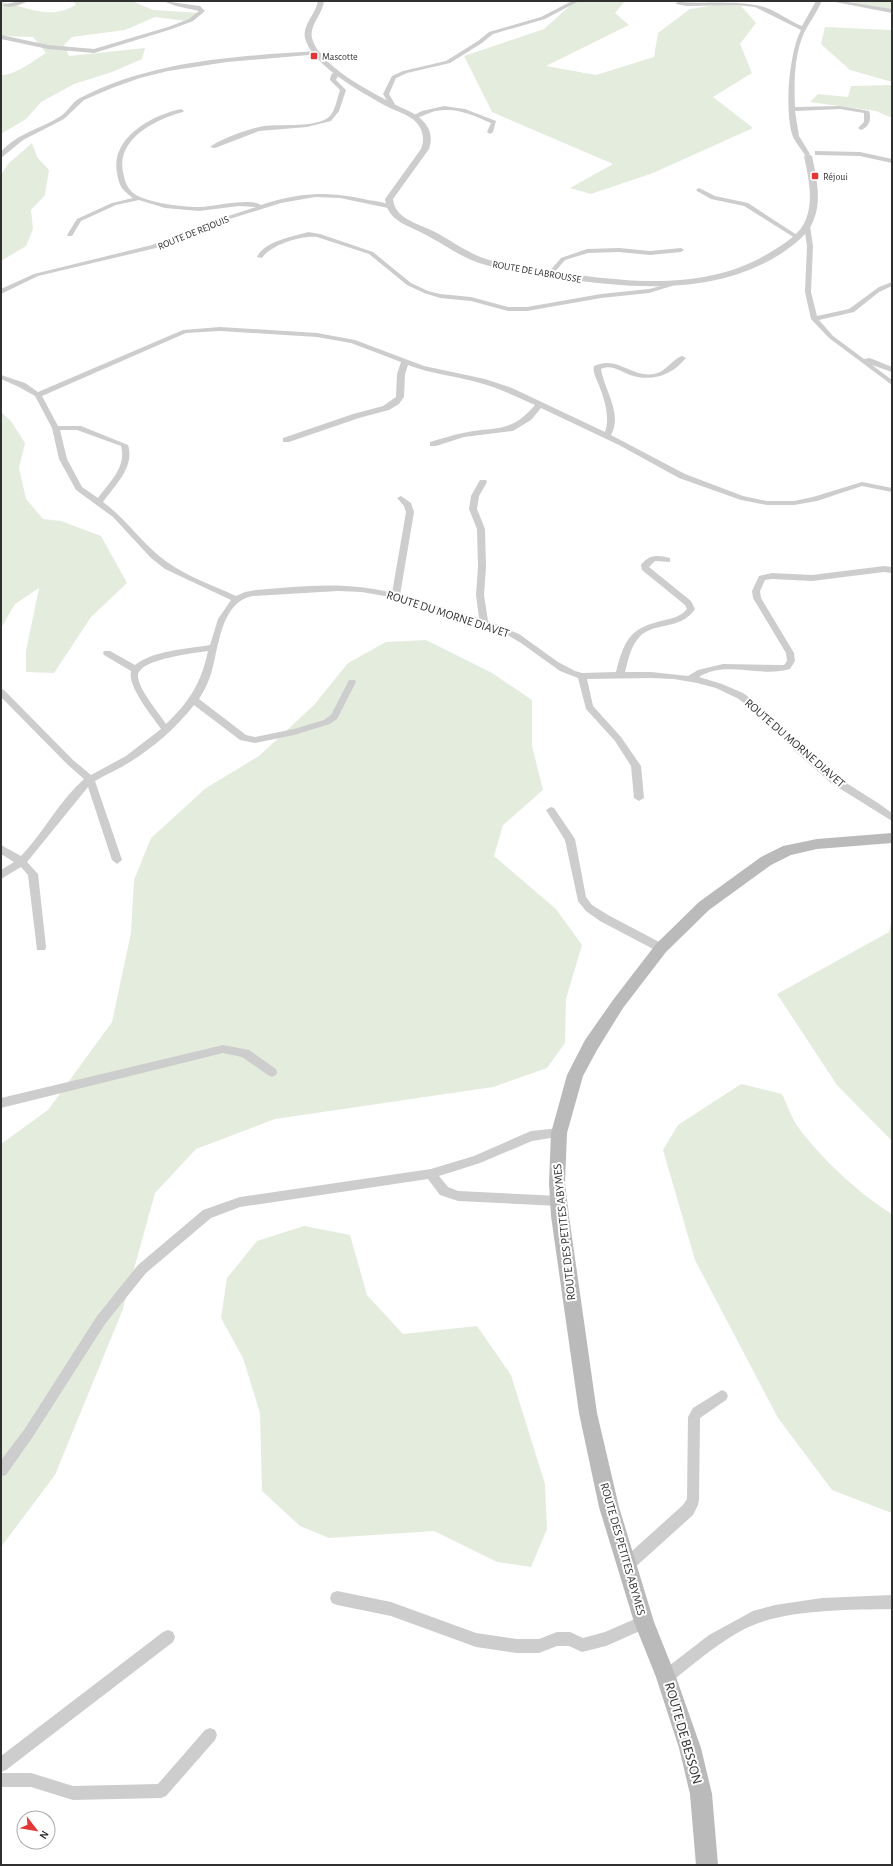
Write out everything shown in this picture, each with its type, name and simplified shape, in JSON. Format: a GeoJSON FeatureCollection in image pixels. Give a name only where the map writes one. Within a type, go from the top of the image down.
{"type":"FeatureCollection","features":[{"type":"Feature","properties":{"kind":"main road","name":"ROUTE DES PETITES ABYMES"},"geometry":{"type":"LineString","coordinates":[[666,1677],[644,1622],[608,1507],[588,1413],[578,1358],[559,1201],[557,1157],[559,1133],[576,1075],[591,1045],[618,1004],[661,948],[704,906],[766,861],[788,850],[817,844],[892,838]]}},
{"type":"Feature","properties":{"kind":"main road","name":"ROUTE DE BESSON"},"geometry":{"type":"LineString","coordinates":[[666,1677],[690,1748],[701,1794],[707,1865]]}},
{"type":"Feature","properties":{"kind":"street"},"geometry":{"type":"LineString","coordinates":[[5,5],[17,4],[25,1]]}},
{"type":"Feature","properties":{"kind":"street"},"geometry":{"type":"LineString","coordinates":[[1,37],[55,48],[94,51],[170,28],[191,20],[202,11],[200,8],[178,5],[166,1]]}},
{"type":"Feature","properties":{"kind":"street"},"geometry":{"type":"LineString","coordinates":[[322,1],[320,10],[309,29],[308,34],[310,41],[318,53],[337,72],[358,86],[413,117],[423,126],[428,134],[428,141],[418,160],[389,199],[388,206]]}},
{"type":"Feature","properties":{"kind":"street"},"geometry":{"type":"LineString","coordinates":[[393,106],[386,94],[394,77],[406,72],[448,62],[480,42],[491,33],[543,18],[576,1]]}},
{"type":"Feature","properties":{"kind":"street"},"geometry":{"type":"LineString","coordinates":[[819,1],[804,28],[794,59],[792,84],[795,135],[802,146],[813,156],[830,153],[860,154],[892,161]]}},
{"type":"Feature","properties":{"kind":"street"},"geometry":{"type":"LineString","coordinates":[[833,1],[892,11]]}},
{"type":"Feature","properties":{"kind":"street"},"geometry":{"type":"LineString","coordinates":[[678,4],[690,5],[732,3],[752,5],[765,9],[789,24],[804,28]]}},
{"type":"Feature","properties":{"kind":"street"},"geometry":{"type":"LineString","coordinates":[[2,154],[29,134],[64,117],[80,100],[153,72],[256,56],[318,53]]}},
{"type":"Feature","properties":{"kind":"street"},"geometry":{"type":"LineString","coordinates":[[213,147],[258,130],[290,127],[329,120],[335,114],[343,90],[333,80],[334,75],[337,72]]}},
{"type":"Feature","properties":{"kind":"street"},"geometry":{"type":"LineString","coordinates":[[413,117],[436,108],[445,107],[460,109],[494,122],[490,132]]}},
{"type":"Feature","properties":{"kind":"street"},"geometry":{"type":"LineString","coordinates":[[793,109],[835,109],[867,112],[867,123],[861,128]]}},
{"type":"Feature","properties":{"kind":"street"},"geometry":{"type":"LineString","coordinates":[[181,110],[166,114],[146,125],[122,148],[120,161],[120,181],[128,191],[139,198],[166,206],[199,209],[239,204],[265,206]]}},
{"type":"Feature","properties":{"kind":"street","name":"ROUTE DE LABROUSSE"},"geometry":{"type":"LineString","coordinates":[[388,206],[394,214],[407,222],[479,260],[493,264],[550,274],[634,285],[707,281],[735,272],[778,252],[797,237],[807,226],[813,200],[813,156]]}},
{"type":"Feature","properties":{"kind":"street"},"geometry":{"type":"LineString","coordinates":[[699,190],[713,198],[746,204],[797,237]]}},
{"type":"Feature","properties":{"kind":"street","name":"ROUTE DE REJOUIS"},"geometry":{"type":"LineString","coordinates":[[1,292],[36,275],[55,269],[154,247],[205,226],[280,201],[315,195],[340,196],[388,206]]}},
{"type":"Feature","properties":{"kind":"street"},"geometry":{"type":"LineString","coordinates":[[70,235],[79,220],[114,204],[139,198]]}},
{"type":"Feature","properties":{"kind":"street"},"geometry":{"type":"LineString","coordinates":[[807,226],[810,246],[808,292],[814,319],[831,337],[892,383]]}},
{"type":"Feature","properties":{"kind":"street"},"geometry":{"type":"LineString","coordinates":[[260,257],[263,251],[276,244],[308,234],[318,235],[371,253],[409,284],[426,292],[440,296],[471,299],[508,309],[527,309],[601,296],[650,291],[672,284]]}},
{"type":"Feature","properties":{"kind":"street"},"geometry":{"type":"LineString","coordinates":[[550,274],[563,260],[587,251],[619,250],[650,252],[680,250]]}},
{"type":"Feature","properties":{"kind":"street"},"geometry":{"type":"LineString","coordinates":[[814,319],[850,311],[865,301],[876,290],[892,284]]}},
{"type":"Feature","properties":{"kind":"street"},"geometry":{"type":"LineString","coordinates":[[38,395],[176,334],[204,329],[266,331],[341,339],[358,343],[422,368],[482,381],[540,404],[689,478],[742,498],[767,504],[794,502],[814,499],[862,484],[892,490]]}},
{"type":"Feature","properties":{"kind":"street"},"geometry":{"type":"LineString","coordinates":[[607,436],[611,428],[611,418],[602,382],[596,372],[596,368],[600,365],[609,364],[641,377],[648,378],[672,369],[682,358]]}},
{"type":"Feature","properties":{"kind":"street"},"geometry":{"type":"LineString","coordinates":[[860,358],[892,370]]}},
{"type":"Feature","properties":{"kind":"street"},"geometry":{"type":"LineString","coordinates":[[286,440],[356,416],[386,408],[396,402],[400,397],[401,374],[405,362]]}},
{"type":"Feature","properties":{"kind":"street"},"geometry":{"type":"LineString","coordinates":[[1,377],[22,385],[38,395],[56,428],[63,458],[70,474],[79,488],[116,515],[154,556],[168,567],[237,600],[230,605],[225,613],[213,647],[206,676],[193,699],[183,712],[146,747],[118,765],[90,779],[79,789],[29,854],[1,875]]}},
{"type":"Feature","properties":{"kind":"street"},"geometry":{"type":"LineString","coordinates":[[433,444],[464,435],[510,429],[528,418],[540,404]]}},
{"type":"Feature","properties":{"kind":"street"},"geometry":{"type":"LineString","coordinates":[[56,428],[78,428],[124,445],[127,454],[125,463],[99,502]]}},
{"type":"Feature","properties":{"kind":"street"},"geometry":{"type":"LineString","coordinates":[[483,482],[475,496],[473,509],[481,529],[482,567],[480,595],[484,624]]}},
{"type":"Feature","properties":{"kind":"street"},"geometry":{"type":"LineString","coordinates":[[396,596],[410,512],[408,505],[401,498]]}},
{"type":"Feature","properties":{"kind":"street"},"geometry":{"type":"LineString","coordinates":[[620,675],[623,661],[631,643],[640,631],[646,627],[688,615],[691,609],[688,603],[646,568],[645,565],[654,557],[667,560]]}},
{"type":"Feature","properties":{"kind":"street"},"geometry":{"type":"LineString","coordinates":[[691,678],[700,672],[713,667],[788,667],[791,661],[790,653],[757,598],[756,591],[762,578],[772,576],[806,579],[884,569],[892,570]]}},
{"type":"Feature","properties":{"kind":"street","name":"ROUTE DU MORNE DIAVET"},"geometry":{"type":"LineString","coordinates":[[237,600],[251,593],[328,588],[374,591],[396,596],[514,635],[562,670],[582,676],[637,674],[691,678],[723,687],[750,702],[830,777],[877,806],[892,818]]}},
{"type":"Feature","properties":{"kind":"street"},"geometry":{"type":"LineString","coordinates":[[165,729],[142,693],[134,676],[135,669],[140,664],[156,658],[213,647]]}},
{"type":"Feature","properties":{"kind":"street"},"geometry":{"type":"LineString","coordinates":[[107,653],[135,669]]}},
{"type":"Feature","properties":{"kind":"street"},"geometry":{"type":"LineString","coordinates":[[582,676],[590,707],[618,739],[636,766],[639,798]]}},
{"type":"Feature","properties":{"kind":"street"},"geometry":{"type":"LineString","coordinates":[[193,699],[243,738],[255,740],[294,732],[327,722],[334,716],[352,682]]}},
{"type":"Feature","properties":{"kind":"street"},"geometry":{"type":"LineString","coordinates":[[1,692],[90,779],[117,860]]}},
{"type":"Feature","properties":{"kind":"street"},"geometry":{"type":"LineString","coordinates":[[551,810],[570,839],[581,898],[589,908],[604,918],[661,948]]}},
{"type":"Feature","properties":{"kind":"street"},"geometry":{"type":"LineString","coordinates":[[1,849],[21,861],[33,874],[41,947]]}},
{"type":"Feature","properties":{"kind":"street"},"geometry":{"type":"LineString","coordinates":[[1,1102],[223,1049],[245,1053],[272,1072]]}},
{"type":"Feature","properties":{"kind":"street"},"geometry":{"type":"LineString","coordinates":[[1,1470],[28,1434],[97,1326],[142,1269],[207,1214],[240,1202],[431,1174],[476,1160],[531,1136],[559,1133]]}},
{"type":"Feature","properties":{"kind":"street"},"geometry":{"type":"LineString","coordinates":[[431,1174],[444,1191],[458,1196],[559,1201]]}},
{"type":"Feature","properties":{"kind":"street"},"geometry":{"type":"LineString","coordinates":[[627,1565],[688,1510],[693,1500],[694,1417],[697,1412],[722,1396]]}},
{"type":"Feature","properties":{"kind":"street"},"geometry":{"type":"LineString","coordinates":[[337,1598],[391,1609],[476,1640],[517,1646],[539,1646],[557,1639],[570,1639],[582,1645],[606,1639],[644,1622]]}},
{"type":"Feature","properties":{"kind":"street","name":"ROUTE DE BESSON"},"geometry":{"type":"LineString","coordinates":[[666,1677],[714,1640],[753,1618],[776,1612],[822,1605],[892,1602]]}},
{"type":"Feature","properties":{"kind":"street"},"geometry":{"type":"LineString","coordinates":[[1,1765],[168,1637]]}},
{"type":"Feature","properties":{"kind":"street"},"geometry":{"type":"LineString","coordinates":[[1,1780],[32,1780],[73,1793],[161,1791],[210,1735]]}},
{"type":"Feature","properties":{"kind":"shaded area"},"geometry":{"type":"Polygon","coordinates":[[[73,1],[132,1],[153,10],[200,13],[186,21],[155,17],[125,30],[72,37],[64,45],[69,56],[145,48],[142,59],[112,72],[74,84],[41,102],[26,119],[1,134],[1,75],[12,73],[46,53],[33,37],[1,36],[1,2],[38,11],[54,12],[63,11],[76,5],[73,1]]]}},
{"type":"Feature","properties":{"kind":"shaded area"},"geometry":{"type":"Polygon","coordinates":[[[575,1],[625,1],[615,13],[629,25],[546,66],[596,75],[654,57],[658,33],[690,9],[728,3],[741,6],[756,23],[740,44],[752,73],[713,97],[753,128],[653,173],[591,194],[570,188],[613,164],[492,112],[464,56],[544,29],[575,1]]]}},
{"type":"Feature","properties":{"kind":"shaded area"},"geometry":{"type":"Polygon","coordinates":[[[849,1],[892,1],[892,11],[877,10],[849,1]]]}},
{"type":"Feature","properties":{"kind":"shaded area"},"geometry":{"type":"Polygon","coordinates":[[[825,27],[892,30],[892,82],[850,70],[821,44],[825,27]]]}},
{"type":"Feature","properties":{"kind":"shaded area"},"geometry":{"type":"Polygon","coordinates":[[[892,85],[892,118],[876,111],[810,102],[818,94],[848,97],[851,86],[892,85]]]}},
{"type":"Feature","properties":{"kind":"shaded area"},"geometry":{"type":"Polygon","coordinates":[[[32,143],[37,157],[49,170],[45,195],[31,210],[33,229],[26,246],[1,261],[1,175],[8,164],[32,143]]]}},
{"type":"Feature","properties":{"kind":"shaded area"},"geometry":{"type":"Polygon","coordinates":[[[1,412],[11,421],[25,443],[19,468],[26,499],[43,519],[61,521],[101,536],[127,583],[91,617],[54,673],[26,672],[26,651],[39,588],[15,604],[1,628],[1,412]]]}},
{"type":"Feature","properties":{"kind":"shaded area"},"geometry":{"type":"Polygon","coordinates":[[[426,640],[492,673],[532,700],[532,746],[543,790],[503,825],[494,856],[556,909],[582,945],[566,999],[565,1043],[547,1068],[493,1087],[275,1119],[196,1149],[155,1193],[123,1309],[55,1475],[1,1547],[1,1144],[48,1110],[112,1022],[131,933],[134,880],[151,838],[206,788],[259,756],[314,705],[348,663],[386,642],[426,640]]]}},
{"type":"Feature","properties":{"kind":"shaded area"},"geometry":{"type":"Polygon","coordinates":[[[892,918],[892,1141],[837,1085],[777,994],[889,932],[892,918]]]}},
{"type":"Feature","properties":{"kind":"shaded area"},"geometry":{"type":"Polygon","coordinates":[[[741,1084],[782,1094],[798,1127],[817,1150],[854,1186],[879,1206],[892,1214],[892,1512],[832,1490],[778,1418],[695,1260],[663,1150],[678,1125],[741,1084]]]}},
{"type":"Feature","properties":{"kind":"shaded area"},"geometry":{"type":"Polygon","coordinates":[[[304,1226],[350,1235],[367,1295],[403,1334],[477,1326],[511,1375],[545,1484],[547,1529],[531,1567],[497,1562],[434,1531],[329,1538],[300,1526],[262,1491],[260,1413],[243,1358],[221,1318],[227,1278],[257,1241],[304,1226]]]}},
{"type":"Feature","properties":{"kind":"place","name":"Mascotte"},"geometry":{"type":"Point","coordinates":[314,56]}},
{"type":"Feature","properties":{"kind":"place","name":"Réjoui"},"geometry":{"type":"Point","coordinates":[815,176]}}]}
